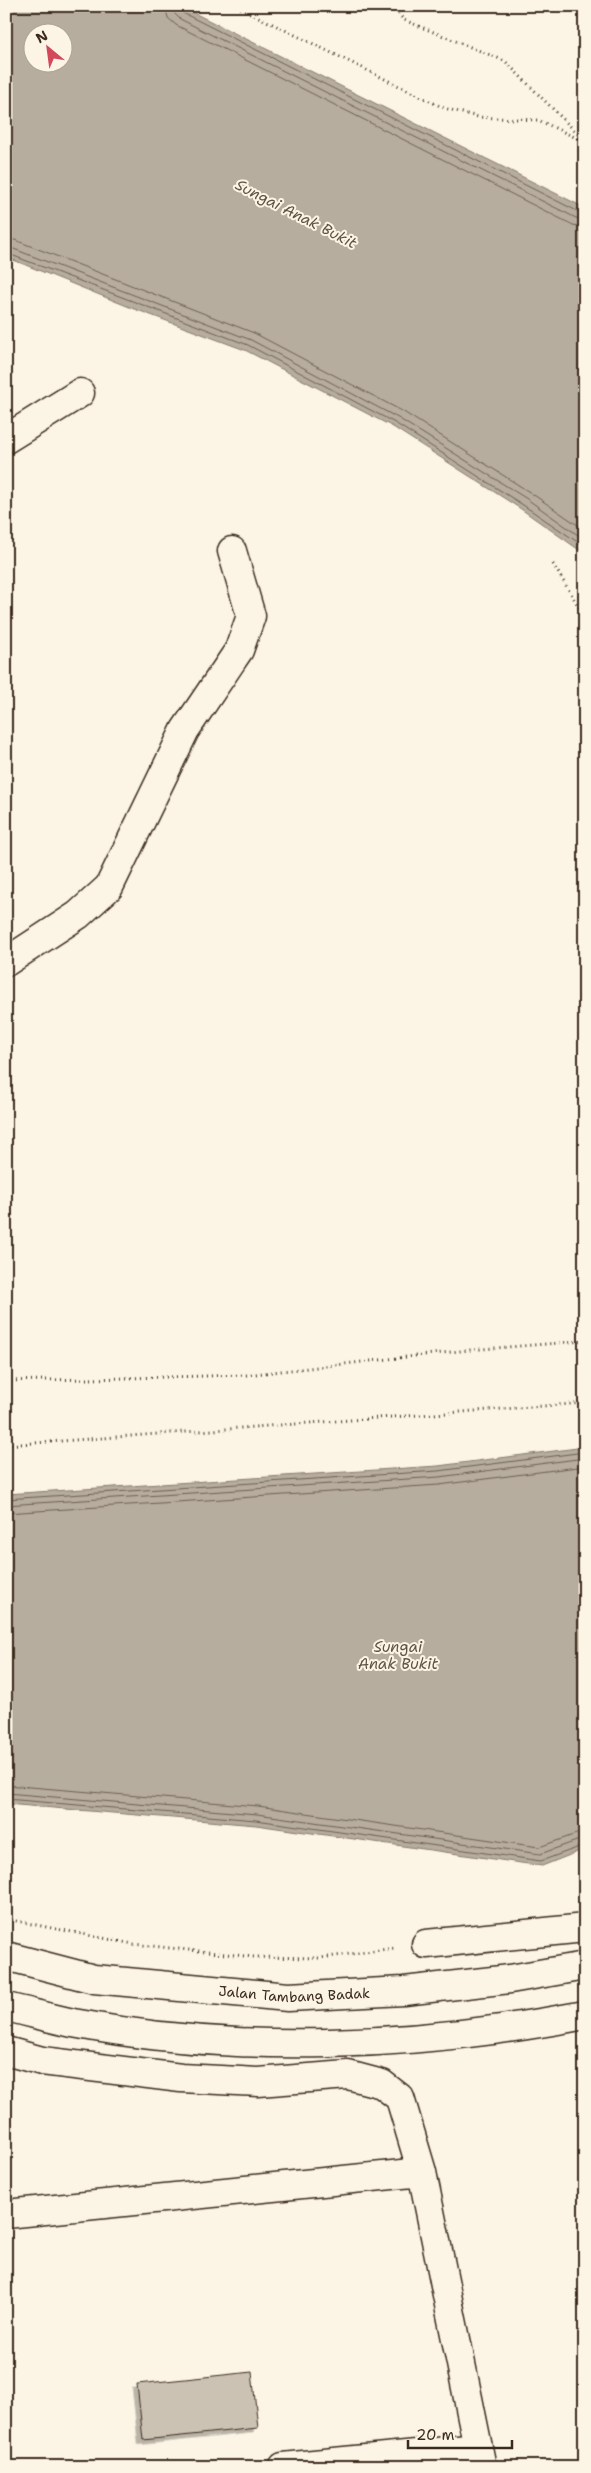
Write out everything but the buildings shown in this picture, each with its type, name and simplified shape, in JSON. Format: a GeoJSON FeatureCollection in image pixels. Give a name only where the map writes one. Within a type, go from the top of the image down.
{"type":"FeatureCollection","features":[{"type":"Feature","properties":{"kind":"street"},"geometry":{"type":"LineString","coordinates":[[6,439],[80,393]]}},
{"type":"Feature","properties":{"kind":"street"},"geometry":{"type":"LineString","coordinates":[[6,962],[78,915],[109,887],[185,730],[239,650],[251,616],[232,552]]}},
{"type":"Feature","properties":{"kind":"street"},"geometry":{"type":"LineString","coordinates":[[426,1944],[585,1928]]}},
{"type":"Feature","properties":{"kind":"street","name":"Jalan Tambang Badak"},"geometry":{"type":"LineString","coordinates":[[6,1956],[94,1979],[288,1997],[404,1991],[510,1980],[585,1966]]}},
{"type":"Feature","properties":{"kind":"street"},"geometry":{"type":"LineString","coordinates":[[6,2006],[73,2023],[174,2037],[276,2044],[411,2039],[518,2028],[585,2015]]}},
{"type":"Feature","properties":{"kind":"street"},"geometry":{"type":"LineString","coordinates":[[6,2051],[42,2061],[181,2078],[258,2082],[348,2075],[382,2084],[400,2098],[422,2172],[480,2458],[282,2467]]}},
{"type":"Feature","properties":{"kind":"street"},"geometry":{"type":"LineString","coordinates":[[6,2214],[422,2172]]}},
{"type":"Feature","properties":{"kind":"path"},"geometry":{"type":"LineString","coordinates":[[236,6],[444,108],[478,118],[538,120],[585,142]]}},
{"type":"Feature","properties":{"kind":"path"},"geometry":{"type":"LineString","coordinates":[[391,6],[404,20],[505,61],[585,142]]}},
{"type":"Feature","properties":{"kind":"path"},"geometry":{"type":"LineString","coordinates":[[553,564],[585,616]]}},
{"type":"Feature","properties":{"kind":"path"},"geometry":{"type":"LineString","coordinates":[[6,1381],[246,1375],[470,1350],[585,1341]]}},
{"type":"Feature","properties":{"kind":"path"},"geometry":{"type":"LineString","coordinates":[[6,1445],[585,1403]]}},
{"type":"Feature","properties":{"kind":"path"},"geometry":{"type":"LineString","coordinates":[[6,1919],[133,1944],[254,1957],[320,1958],[426,1944]]}},
{"type":"Feature","properties":{"kind":"water","name":"Sungai Anak Bukit"},"geometry":{"type":"Polygon","coordinates":[[[6,6],[180,6],[585,208],[585,554],[521,509],[393,427],[245,350],[132,308],[6,257],[6,6]]]}},
{"type":"Feature","properties":{"kind":"water","name":"Sungai Anak Bukit"},"geometry":{"type":"Polygon","coordinates":[[[585,1447],[585,1849],[542,1866],[256,1825],[6,1804],[6,1494],[438,1466],[585,1447]]]}}]}
